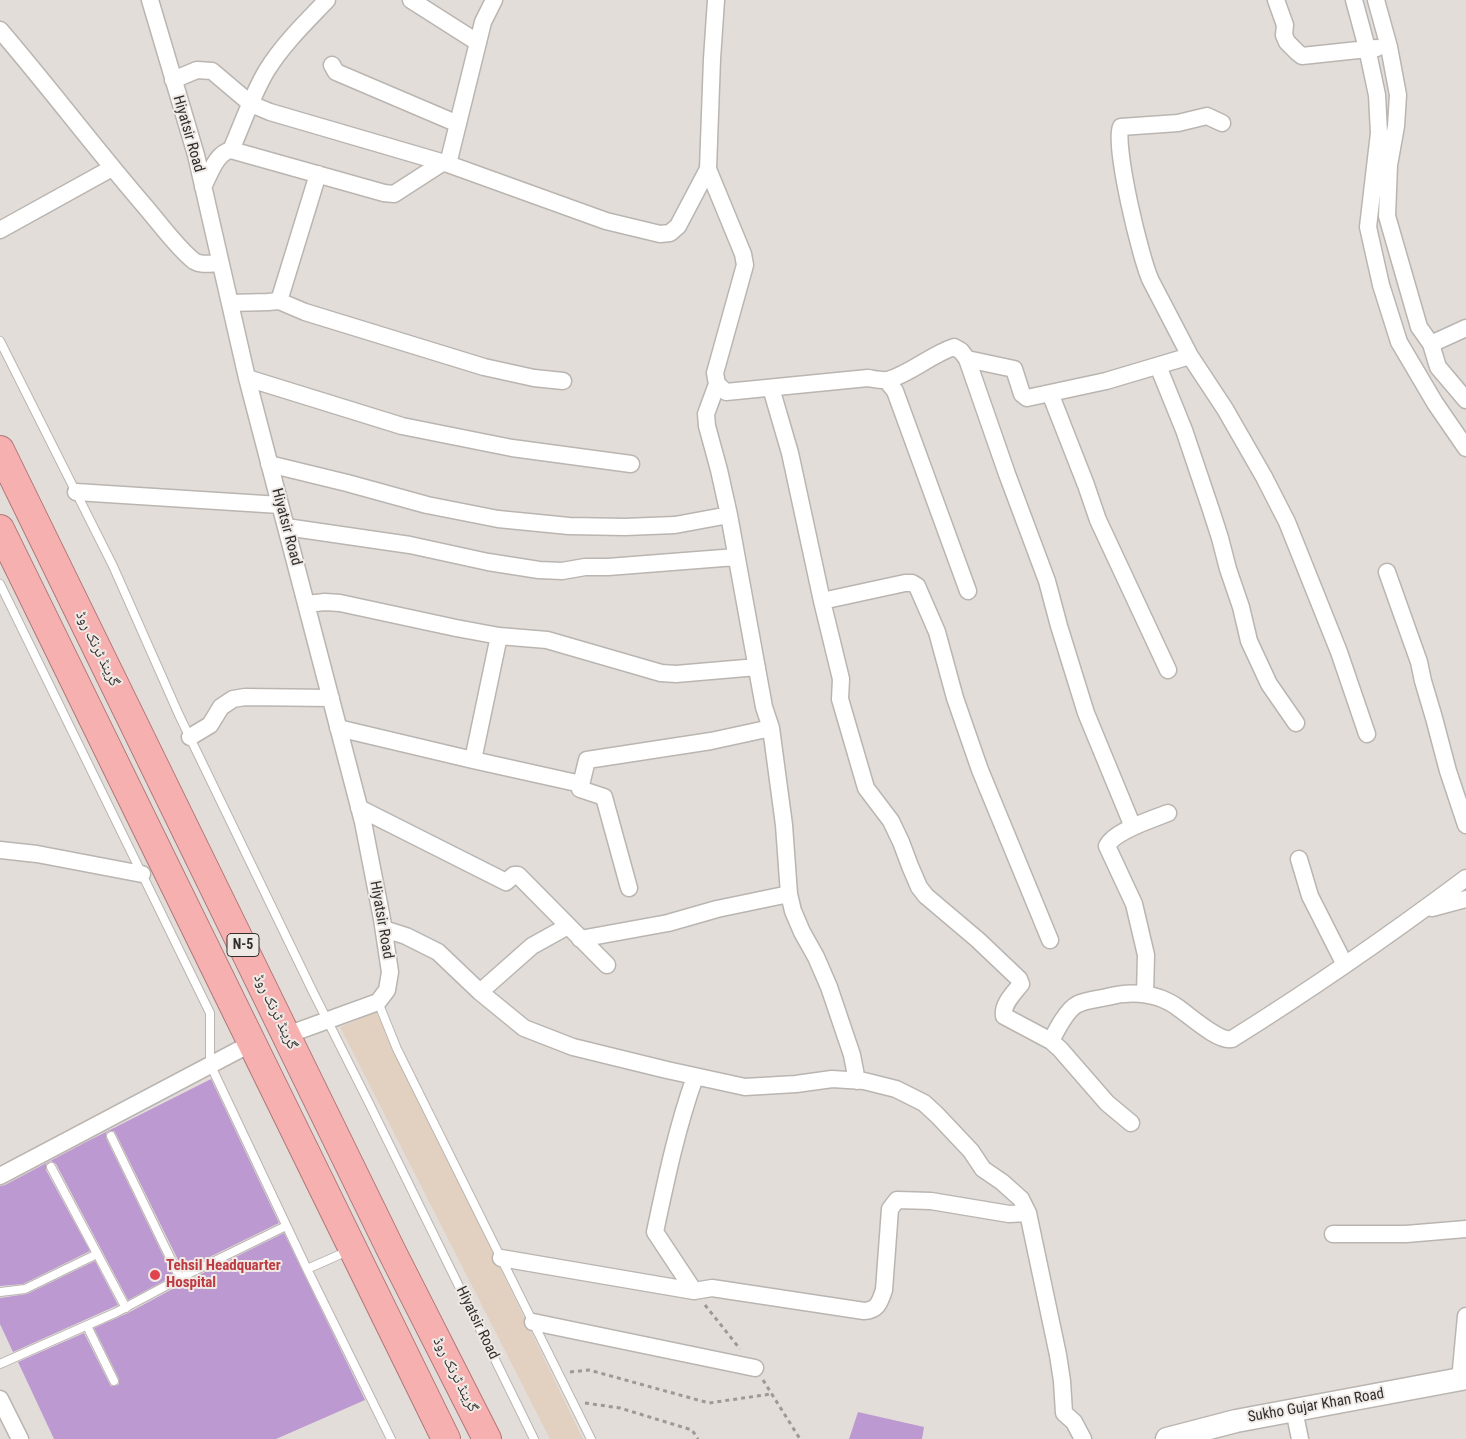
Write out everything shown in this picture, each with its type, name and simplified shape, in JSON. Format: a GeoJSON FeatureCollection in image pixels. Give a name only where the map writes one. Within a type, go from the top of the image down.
{"type":"FeatureCollection","features":[{"type":"Feature","properties":{"kind":"highway","name":"گرینڈ ٹرنک روڈ"},"geometry":{"type":"LineString","coordinates":[[0,450],[392,1252],[487,1439]]}},
{"type":"Feature","properties":{"kind":"highway","name":"N-5"},"geometry":{"type":"LineString","coordinates":[[0,530],[446,1439]]}},
{"type":"Feature","properties":{"kind":"main road","name":"Sukho Gujar Khan Road"},"geometry":{"type":"LineString","coordinates":[[1167,1439],[1236,1421],[1463,1379]]}},
{"type":"Feature","properties":{"kind":"street","name":"Hiyatsir Road"},"geometry":{"type":"LineString","coordinates":[[150,0],[196,155],[247,378],[359,808],[384,929],[390,972],[387,990],[378,1002]]}},
{"type":"Feature","properties":{"kind":"street"},"geometry":{"type":"LineString","coordinates":[[231,150],[258,86],[268,68],[284,47],[327,0]]}},
{"type":"Feature","properties":{"kind":"street"},"geometry":{"type":"LineString","coordinates":[[411,0],[477,42]]}},
{"type":"Feature","properties":{"kind":"street"},"geometry":{"type":"LineString","coordinates":[[203,187],[219,156],[225,151],[231,150],[384,193],[394,194],[445,164],[458,124],[477,42],[483,22],[494,0]]}},
{"type":"Feature","properties":{"kind":"street"},"geometry":{"type":"LineString","coordinates":[[716,0],[708,169],[743,254],[745,265],[715,372],[717,384],[706,414],[707,426],[729,515],[764,707],[771,728],[784,825],[789,894],[793,911],[816,957],[840,1018],[852,1056],[857,1081]]}},
{"type":"Feature","properties":{"kind":"street"},"geometry":{"type":"LineString","coordinates":[[1276,0],[1285,25],[1284,35],[1287,42],[1302,56],[1378,48]]}},
{"type":"Feature","properties":{"kind":"street"},"geometry":{"type":"LineString","coordinates":[[1354,0],[1378,48],[1398,95],[1396,126],[1389,165],[1380,179],[1368,227],[1381,285],[1398,342],[1429,373],[1466,400]]}},
{"type":"Feature","properties":{"kind":"street"},"geometry":{"type":"LineString","coordinates":[[1376,0],[1378,48]]}},
{"type":"Feature","properties":{"kind":"street"},"geometry":{"type":"LineString","coordinates":[[0,30],[44,81],[112,168],[181,248],[195,262],[203,264],[220,263]]}},
{"type":"Feature","properties":{"kind":"street"},"geometry":{"type":"LineString","coordinates":[[332,65],[336,72],[458,124]]}},
{"type":"Feature","properties":{"kind":"street"},"geometry":{"type":"LineString","coordinates":[[173,80],[197,70],[212,71],[251,104],[270,112],[445,164],[606,221],[660,234],[670,233],[678,226],[708,169]]}},
{"type":"Feature","properties":{"kind":"street"},"geometry":{"type":"LineString","coordinates":[[1222,123],[1207,116],[1178,123],[1121,127],[1118,132],[1119,150],[1136,233],[1145,269],[1190,356],[1225,409],[1287,522],[1339,652],[1367,734]]}},
{"type":"Feature","properties":{"kind":"street"},"geometry":{"type":"LineString","coordinates":[[0,230],[112,168]]}},
{"type":"Feature","properties":{"kind":"street"},"geometry":{"type":"LineString","coordinates":[[279,301],[318,174]]}},
{"type":"Feature","properties":{"kind":"street"},"geometry":{"type":"LineString","coordinates":[[1380,179],[1387,216],[1419,327],[1431,344],[1429,373],[1466,448]]}},
{"type":"Feature","properties":{"kind":"street"},"geometry":{"type":"LineString","coordinates":[[230,303],[279,301],[305,312],[484,367],[534,378],[563,381]]}},
{"type":"Feature","properties":{"kind":"street"},"geometry":{"type":"LineString","coordinates":[[1431,344],[1466,328]]}},
{"type":"Feature","properties":{"kind":"street"},"geometry":{"type":"LineString","coordinates":[[717,384],[726,392],[868,378],[886,380],[916,368],[943,350],[954,347],[961,351],[967,358],[1007,474],[1047,580],[1081,697],[1133,827]]}},
{"type":"Feature","properties":{"kind":"street"},"geometry":{"type":"LineString","coordinates":[[967,358],[1014,369],[1022,394],[1027,398],[1106,381],[1190,356]]}},
{"type":"Feature","properties":{"kind":"street"},"geometry":{"type":"LineString","coordinates":[[1158,366],[1184,430],[1211,510],[1241,607],[1249,641],[1268,684],[1296,723]]}},
{"type":"Feature","properties":{"kind":"street"},"geometry":{"type":"LineString","coordinates":[[247,378],[402,426],[512,448],[632,464]]}},
{"type":"Feature","properties":{"kind":"street"},"geometry":{"type":"LineString","coordinates":[[886,380],[896,391],[968,591]]}},
{"type":"Feature","properties":{"kind":"street"},"geometry":{"type":"LineString","coordinates":[[771,388],[790,454],[841,679],[840,699],[866,788],[892,821],[919,887],[926,896],[978,940],[1019,979],[1021,984],[1005,1005],[1003,1010],[1004,1016],[1051,1041],[1107,1103],[1131,1123]]}},
{"type":"Feature","properties":{"kind":"street"},"geometry":{"type":"LineString","coordinates":[[1050,393],[1098,520],[1168,670]]}},
{"type":"Feature","properties":{"kind":"street"},"geometry":{"type":"LineString","coordinates":[[269,464],[427,505],[498,519],[569,526],[626,527],[675,525],[729,515]]}},
{"type":"Feature","properties":{"kind":"street"},"geometry":{"type":"LineString","coordinates":[[76,492],[280,505]]}},
{"type":"Feature","properties":{"kind":"street"},"geometry":{"type":"LineString","coordinates":[[286,527],[410,545],[488,562],[539,570],[562,571],[585,567],[608,567],[736,557]]}},
{"type":"Feature","properties":{"kind":"street"},"geometry":{"type":"LineString","coordinates":[[1387,572],[1419,662],[1448,771],[1466,824]]}},
{"type":"Feature","properties":{"kind":"street"},"geometry":{"type":"LineString","coordinates":[[822,601],[905,583],[912,583],[917,586],[937,632],[980,770],[1050,940]]}},
{"type":"Feature","properties":{"kind":"street"},"geometry":{"type":"LineString","coordinates":[[306,604],[325,602],[340,604],[499,636],[547,640],[661,673],[676,674],[757,668]]}},
{"type":"Feature","properties":{"kind":"street"},"geometry":{"type":"LineString","coordinates":[[473,760],[499,636]]}},
{"type":"Feature","properties":{"kind":"street"},"geometry":{"type":"LineString","coordinates":[[190,737],[210,725],[221,707],[233,699],[245,697],[330,698]]}},
{"type":"Feature","properties":{"kind":"street"},"geometry":{"type":"LineString","coordinates":[[338,728],[581,784]]}},
{"type":"Feature","properties":{"kind":"street"},"geometry":{"type":"LineString","coordinates":[[628,888],[604,797],[580,789],[587,760],[590,758],[711,741],[771,728]]}},
{"type":"Feature","properties":{"kind":"street"},"geometry":{"type":"LineString","coordinates":[[359,808],[506,882],[514,875],[518,875],[606,966]]}},
{"type":"Feature","properties":{"kind":"street"},"geometry":{"type":"LineString","coordinates":[[1145,994],[1146,955],[1137,915],[1108,846],[1112,838],[1168,813]]}},
{"type":"Feature","properties":{"kind":"street"},"geometry":{"type":"LineString","coordinates":[[0,850],[37,854],[142,874]]}},
{"type":"Feature","properties":{"kind":"street"},"geometry":{"type":"LineString","coordinates":[[1299,858],[1310,896],[1345,965]]}},
{"type":"Feature","properties":{"kind":"street"},"geometry":{"type":"LineString","coordinates":[[1051,1041],[1063,1019],[1077,1004],[1120,993],[1145,994],[1158,998],[1176,1006],[1201,1025],[1227,1040],[1232,1039],[1295,1000],[1424,910],[1466,878]]}},
{"type":"Feature","properties":{"kind":"street"},"geometry":{"type":"LineString","coordinates":[[580,938],[668,923],[717,909],[789,894]]}},
{"type":"Feature","properties":{"kind":"street"},"geometry":{"type":"LineString","coordinates":[[1424,910],[1466,899]]}},
{"type":"Feature","properties":{"kind":"street"},"geometry":{"type":"LineString","coordinates":[[480,992],[532,946],[568,926]]}},
{"type":"Feature","properties":{"kind":"street"},"geometry":{"type":"LineString","coordinates":[[384,929],[406,936],[438,952],[480,992],[524,1028],[573,1047],[745,1087],[796,1084],[832,1079],[864,1081],[896,1090],[924,1103],[972,1151],[983,1168],[1020,1199],[1028,1213],[1058,1355],[1064,1413],[1074,1422],[1083,1439]]}},
{"type":"Feature","properties":{"kind":"street"},"geometry":{"type":"LineString","coordinates":[[286,1035],[378,1002]]}},
{"type":"Feature","properties":{"kind":"street"},"geometry":{"type":"LineString","coordinates":[[0,1176],[252,1043]]}},
{"type":"Feature","properties":{"kind":"street"},"geometry":{"type":"LineString","coordinates":[[694,1291],[655,1232],[674,1148],[695,1076]]}},
{"type":"Feature","properties":{"kind":"street"},"geometry":{"type":"LineString","coordinates":[[501,1258],[694,1291],[712,1288],[871,1311],[881,1300],[884,1290],[890,1209],[897,1200],[931,1201],[1009,1214],[1028,1213]]}},
{"type":"Feature","properties":{"kind":"street"},"geometry":{"type":"LineString","coordinates":[[1333,1234],[1406,1234],[1466,1229]]}},
{"type":"Feature","properties":{"kind":"street"},"geometry":{"type":"LineString","coordinates":[[1463,1379],[1466,1316]]}},
{"type":"Feature","properties":{"kind":"street"},"geometry":{"type":"LineString","coordinates":[[533,1322],[755,1368]]}},
{"type":"Feature","properties":{"kind":"street"},"geometry":{"type":"LineString","coordinates":[[0,1399],[20,1439]]}},
{"type":"Feature","properties":{"kind":"street"},"geometry":{"type":"LineString","coordinates":[[1294,1410],[1300,1439]]}},
{"type":"Feature","properties":{"kind":"lane","name":"Hiyatsir Road"},"geometry":{"type":"LineString","coordinates":[[0,341],[113,566],[190,737],[327,1020],[534,1439]]}},
{"type":"Feature","properties":{"kind":"lane"},"geometry":{"type":"LineString","coordinates":[[0,584],[210,1013],[210,1064],[306,1269],[391,1439]]}},
{"type":"Feature","properties":{"kind":"lane"},"geometry":{"type":"LineString","coordinates":[[378,1002],[397,1049],[591,1439]]}},
{"type":"Feature","properties":{"kind":"lane"},"geometry":{"type":"LineString","coordinates":[[111,1136],[180,1278]]}},
{"type":"Feature","properties":{"kind":"lane"},"geometry":{"type":"LineString","coordinates":[[51,1167],[126,1308]]}},
{"type":"Feature","properties":{"kind":"lane"},"geometry":{"type":"LineString","coordinates":[[0,1364],[126,1308],[180,1278],[286,1226]]}},
{"type":"Feature","properties":{"kind":"lane"},"geometry":{"type":"LineString","coordinates":[[306,1269],[353,1249]]}},
{"type":"Feature","properties":{"kind":"lane"},"geometry":{"type":"LineString","coordinates":[[0,1292],[25,1289],[97,1254]]}},
{"type":"Feature","properties":{"kind":"lane"},"geometry":{"type":"LineString","coordinates":[[87,1326],[114,1381]]}},
{"type":"Feature","properties":{"kind":"path"},"geometry":{"type":"LineString","coordinates":[[694,1291],[755,1368],[800,1439]]}},
{"type":"Feature","properties":{"kind":"path"},"geometry":{"type":"LineString","coordinates":[[558,1374],[588,1370],[709,1403],[772,1394]]}},
{"type":"Feature","properties":{"kind":"path"},"geometry":{"type":"LineString","coordinates":[[572,1401],[620,1408],[692,1430],[698,1439]]}},
{"type":"Feature","properties":{"kind":"shaded area"},"geometry":{"type":"Polygon","coordinates":[[[376,1012],[583,1439],[550,1439],[340,1027],[376,1012]]]}},
{"type":"Feature","properties":{"kind":"building"},"geometry":{"type":"Polygon","coordinates":[[[211,1079],[279,1223],[183,1270],[116,1134],[114,1131],[109,1131],[106,1133],[106,1138],[173,1276],[128,1300],[56,1164],[51,1161],[46,1164],[46,1170],[90,1251],[23,1284],[0,1286],[0,1186],[211,1079]]]}},
{"type":"Feature","properties":{"kind":"building"},"geometry":{"type":"Polygon","coordinates":[[[284,1233],[365,1400],[276,1439],[54,1439],[18,1362],[84,1333],[109,1383],[111,1386],[116,1386],[119,1384],[119,1379],[94,1328],[128,1313],[191,1279],[284,1233]]]}},
{"type":"Feature","properties":{"kind":"building"},"geometry":{"type":"Polygon","coordinates":[[[95,1261],[118,1305],[13,1352],[0,1324],[0,1298],[27,1294],[95,1261]]]}},
{"type":"Feature","properties":{"kind":"building"},"geometry":{"type":"Polygon","coordinates":[[[858,1412],[924,1427],[922,1439],[849,1439],[858,1412]]]}},
{"type":"Feature","properties":{"kind":"place","name":"Tehsil Headquarter Hospital"},"geometry":{"type":"Point","coordinates":[155,1275]}}]}
